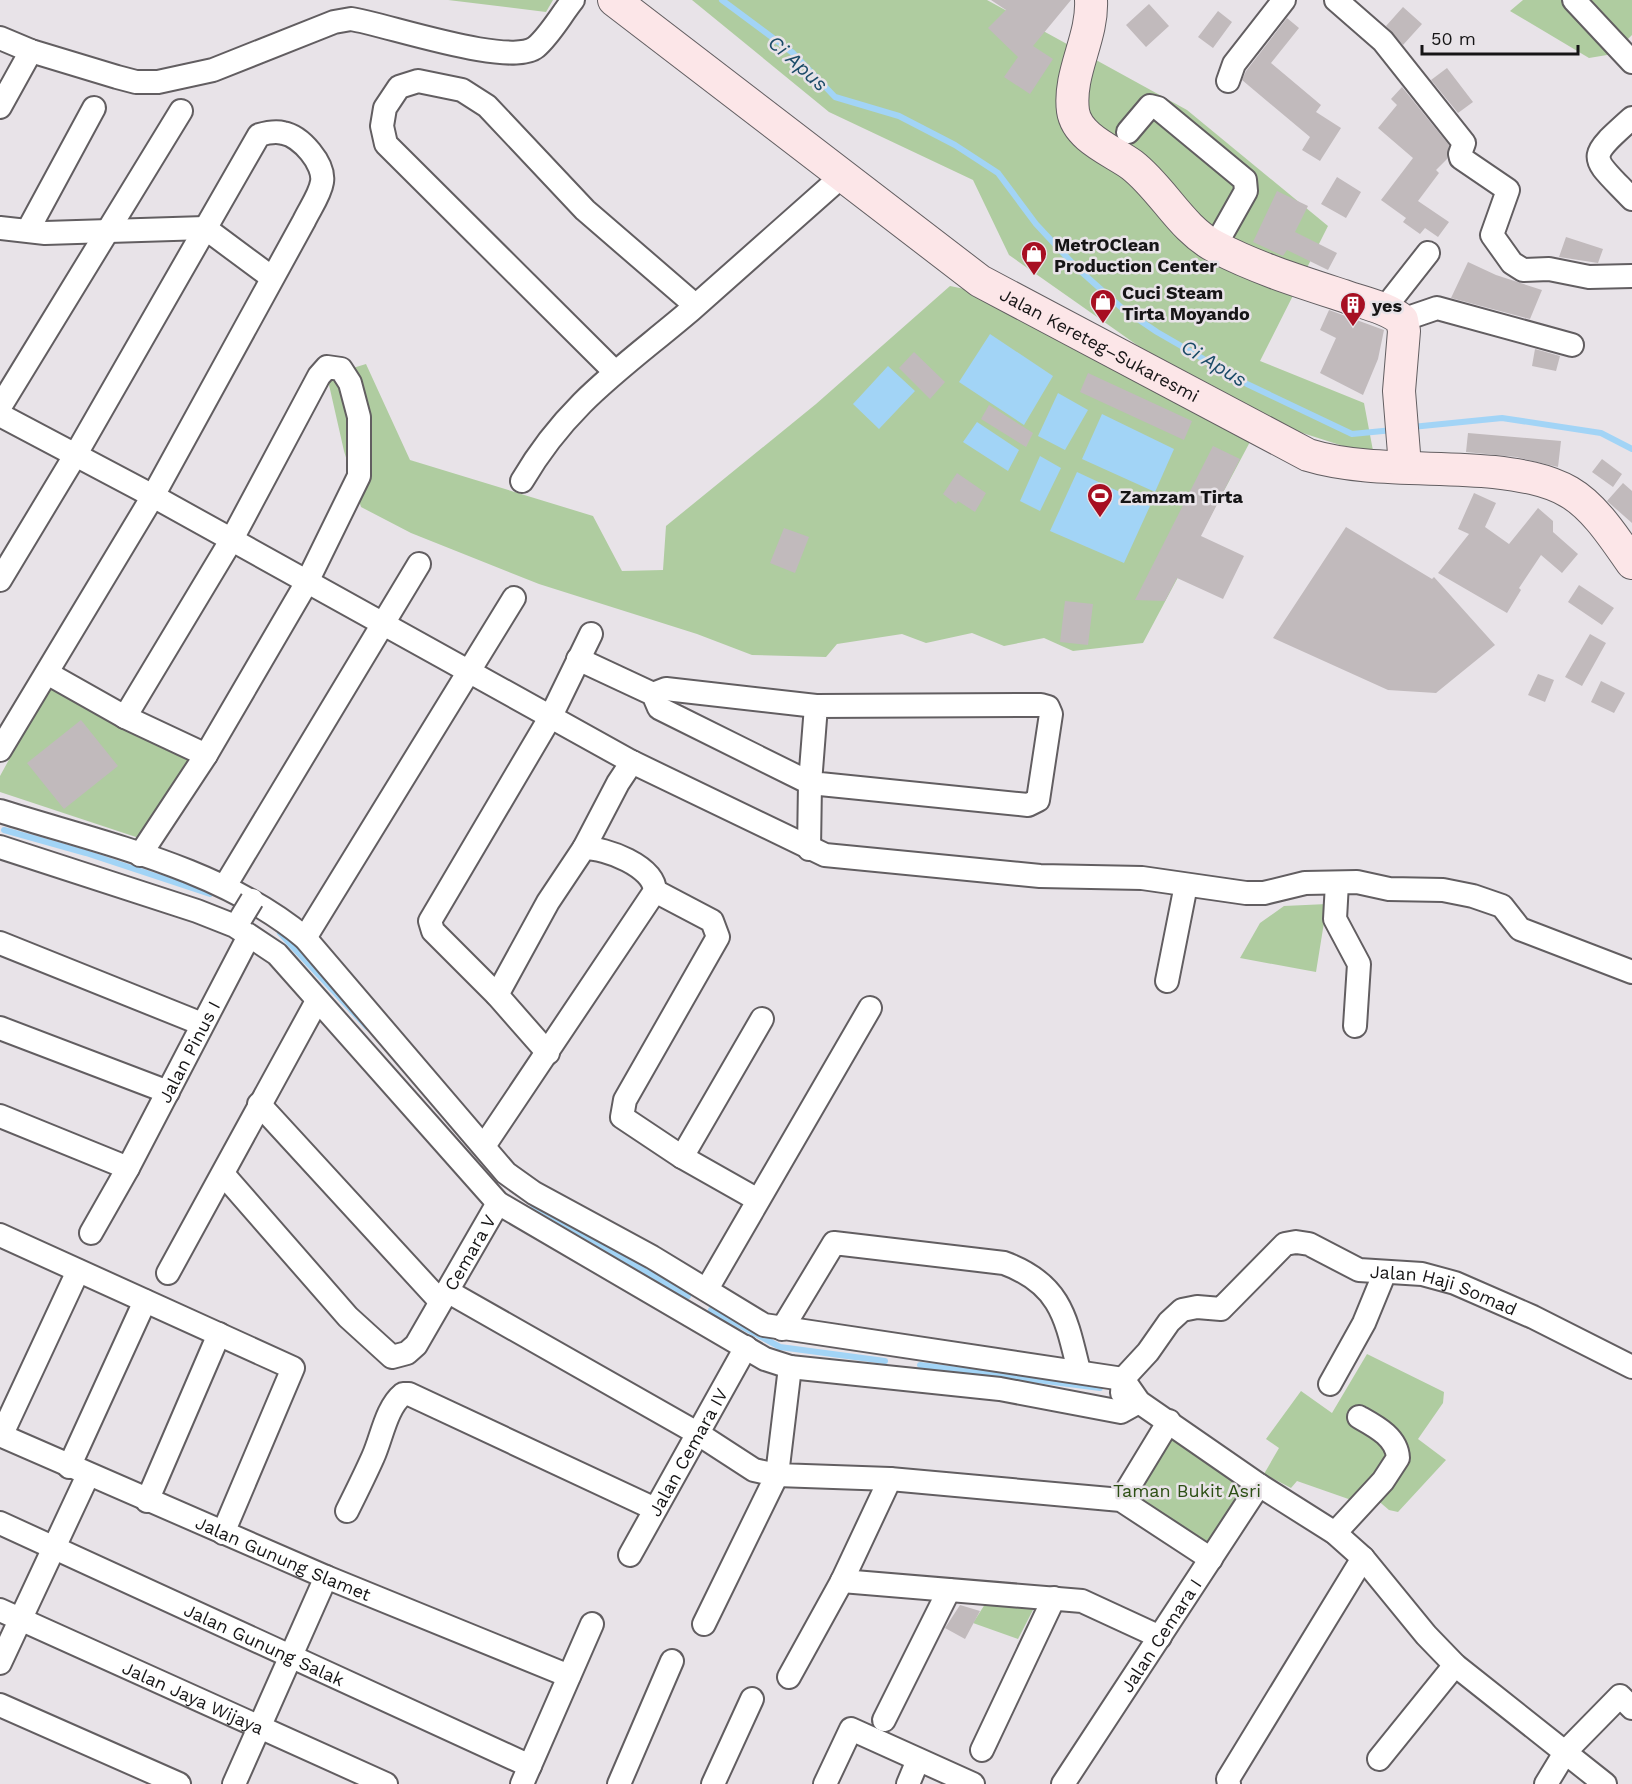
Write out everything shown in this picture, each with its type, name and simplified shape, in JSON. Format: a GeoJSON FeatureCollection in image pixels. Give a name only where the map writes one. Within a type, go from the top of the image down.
{"type":"FeatureCollection","features":[{"type":"Feature","properties":{"kind":"street"},"geometry":{"type":"LineString","coordinates":[[0,38],[31,51],[136,82],[159,82],[213,70],[334,22],[351,19],[493,52],[523,53],[535,48],[573,0]]}},
{"type":"Feature","properties":{"kind":"street","name":"Jalan Kereteg–Sukaresmi"},"geometry":{"type":"LineString","coordinates":[[614,0],[841,177],[980,281],[1308,455],[1351,464],[1404,459],[1512,474],[1556,485],[1586,504],[1632,563]]}},
{"type":"Feature","properties":{"kind":"street"},"geometry":{"type":"LineString","coordinates":[[1091,0],[1088,35],[1073,92],[1073,112],[1077,123],[1100,145],[1141,173],[1190,226],[1215,246],[1303,282],[1393,314],[1437,308],[1572,345]]}},
{"type":"Feature","properties":{"kind":"street"},"geometry":{"type":"LineString","coordinates":[[1228,81],[1234,64],[1284,0]]}},
{"type":"Feature","properties":{"kind":"street"},"geometry":{"type":"LineString","coordinates":[[1336,0],[1383,41],[1446,119],[1464,142],[1461,158],[1508,190],[1492,235],[1512,263],[1527,271],[1549,269],[1588,276],[1632,276]]}},
{"type":"Feature","properties":{"kind":"street"},"geometry":{"type":"LineString","coordinates":[[1574,0],[1632,62]]}},
{"type":"Feature","properties":{"kind":"street"},"geometry":{"type":"LineString","coordinates":[[0,107],[31,51]]}},
{"type":"Feature","properties":{"kind":"street"},"geometry":{"type":"LineString","coordinates":[[614,371],[386,144],[382,126],[385,108],[399,87],[418,81],[444,84],[462,90],[487,106],[585,210],[695,305]]}},
{"type":"Feature","properties":{"kind":"street"},"geometry":{"type":"LineString","coordinates":[[1128,132],[1150,106],[1158,108],[1245,180],[1246,191],[1215,246]]}},
{"type":"Feature","properties":{"kind":"street"},"geometry":{"type":"LineString","coordinates":[[28,230],[94,108]]}},
{"type":"Feature","properties":{"kind":"street"},"geometry":{"type":"LineString","coordinates":[[0,407],[106,230],[181,111]]}},
{"type":"Feature","properties":{"kind":"street"},"geometry":{"type":"LineString","coordinates":[[1632,118],[1601,146],[1597,154],[1600,166],[1632,199]]}},
{"type":"Feature","properties":{"kind":"street"},"geometry":{"type":"LineString","coordinates":[[0,580],[76,454],[259,135],[284,132],[297,140],[316,159],[322,170],[322,183],[304,221],[271,277],[153,496],[0,750]]}},
{"type":"Feature","properties":{"kind":"street"},"geometry":{"type":"LineString","coordinates":[[522,481],[549,439],[614,371],[695,305],[841,177]]}},
{"type":"Feature","properties":{"kind":"street"},"geometry":{"type":"LineString","coordinates":[[0,228],[45,233],[205,228],[271,277]]}},
{"type":"Feature","properties":{"kind":"street"},"geometry":{"type":"LineString","coordinates":[[1393,314],[1428,253]]}},
{"type":"Feature","properties":{"kind":"street"},"geometry":{"type":"LineString","coordinates":[[1393,314],[1404,330],[1399,391],[1404,459]]}},
{"type":"Feature","properties":{"kind":"street"},"geometry":{"type":"LineString","coordinates":[[125,717],[232,539],[319,376],[327,367],[341,369],[350,383],[359,417],[358,476],[307,582],[206,755],[140,855]]}},
{"type":"Feature","properties":{"kind":"street"},"geometry":{"type":"LineString","coordinates":[[0,415],[386,623],[551,716],[625,772],[825,855],[1040,876],[1142,878],[1264,893],[1305,883],[1357,882],[1420,891],[1443,890],[1473,896],[1502,906],[1520,929],[1632,972]]}},
{"type":"Feature","properties":{"kind":"street"},"geometry":{"type":"LineString","coordinates":[[225,886],[386,623],[419,564]]}},
{"type":"Feature","properties":{"kind":"street"},"geometry":{"type":"LineString","coordinates":[[305,938],[514,598]]}},
{"type":"Feature","properties":{"kind":"street"},"geometry":{"type":"LineString","coordinates":[[548,1053],[497,995],[433,931],[430,921],[551,716],[591,634]]}},
{"type":"Feature","properties":{"kind":"street"},"geometry":{"type":"LineString","coordinates":[[579,659],[653,694],[659,708],[810,783],[1028,805],[1038,800],[1041,790],[1051,714],[1048,707],[1041,705],[816,706],[666,689],[653,694]]}},
{"type":"Feature","properties":{"kind":"street"},"geometry":{"type":"LineString","coordinates":[[47,673],[125,717],[206,755]]}},
{"type":"Feature","properties":{"kind":"street"},"geometry":{"type":"LineString","coordinates":[[809,849],[810,783],[816,706]]}},
{"type":"Feature","properties":{"kind":"street"},"geometry":{"type":"LineString","coordinates":[[497,995],[548,902],[584,848],[625,772]]}},
{"type":"Feature","properties":{"kind":"street"},"geometry":{"type":"LineString","coordinates":[[0,811],[140,855],[225,886],[245,916],[277,954],[498,1203],[765,1359],[790,1367],[898,1362],[1079,1371],[1123,1380],[1130,1407]]}},
{"type":"Feature","properties":{"kind":"street"},"geometry":{"type":"LineString","coordinates":[[0,847],[245,916],[281,918],[305,938],[506,1173],[534,1193],[707,1289],[764,1325],[1000,1389],[1130,1407],[1169,1421],[1259,1485],[1335,1533],[1363,1558],[1426,1635],[1455,1665],[1605,1784]]}},
{"type":"Feature","properties":{"kind":"street"},"geometry":{"type":"LineString","coordinates":[[584,848],[596,848],[623,858],[651,878],[655,891],[712,921],[718,938],[622,1109],[622,1117],[682,1156],[758,1200]]}},
{"type":"Feature","properties":{"kind":"street"},"geometry":{"type":"LineString","coordinates":[[1337,883],[1335,919],[1359,964],[1356,1026]]}},
{"type":"Feature","properties":{"kind":"street"},"geometry":{"type":"LineString","coordinates":[[1167,981],[1186,885]]}},
{"type":"Feature","properties":{"kind":"street"},"geometry":{"type":"LineString","coordinates":[[484,1146],[655,891]]}},
{"type":"Feature","properties":{"kind":"street","name":"Jalan Pinus I"},"geometry":{"type":"LineString","coordinates":[[90,1233],[128,1168],[202,1024],[245,916]]}},
{"type":"Feature","properties":{"kind":"street"},"geometry":{"type":"LineString","coordinates":[[0,943],[202,1024]]}},
{"type":"Feature","properties":{"kind":"street"},"geometry":{"type":"LineString","coordinates":[[168,1273],[317,1000]]}},
{"type":"Feature","properties":{"kind":"street"},"geometry":{"type":"LineString","coordinates":[[707,1289],[870,1008]]}},
{"type":"Feature","properties":{"kind":"street"},"geometry":{"type":"LineString","coordinates":[[682,1156],[762,1019]]}},
{"type":"Feature","properties":{"kind":"street"},"geometry":{"type":"LineString","coordinates":[[0,1028],[168,1092]]}},
{"type":"Feature","properties":{"kind":"street"},"geometry":{"type":"LineString","coordinates":[[260,1104],[444,1296],[698,1433],[754,1470],[777,1475],[890,1479],[1121,1500],[1211,1559]]}},
{"type":"Feature","properties":{"kind":"street"},"geometry":{"type":"LineString","coordinates":[[0,1116],[128,1168]]}},
{"type":"Feature","properties":{"kind":"street","name":"Cemara V"},"geometry":{"type":"LineString","coordinates":[[223,1174],[348,1317],[392,1357],[407,1353],[416,1345],[498,1203]]}},
{"type":"Feature","properties":{"kind":"street"},"geometry":{"type":"LineString","coordinates":[[2,1241],[78,1271],[293,1368],[223,1533]]}},
{"type":"Feature","properties":{"kind":"street","name":"Jalan Haji Somad"},"geometry":{"type":"LineString","coordinates":[[1123,1380],[1148,1352],[1169,1322],[1182,1310],[1197,1307],[1221,1309],[1285,1244],[1296,1242],[1309,1244],[1359,1270],[1422,1274],[1455,1283],[1533,1317],[1632,1367]]}},
{"type":"Feature","properties":{"kind":"street"},"geometry":{"type":"LineString","coordinates":[[782,1329],[834,1243],[1004,1263],[1028,1275],[1056,1300],[1066,1317],[1079,1371]]}},
{"type":"Feature","properties":{"kind":"street"},"geometry":{"type":"LineString","coordinates":[[1,1436],[78,1271]]}},
{"type":"Feature","properties":{"kind":"street"},"geometry":{"type":"LineString","coordinates":[[1330,1384],[1364,1323],[1384,1272]]}},
{"type":"Feature","properties":{"kind":"street"},"geometry":{"type":"LineString","coordinates":[[0,1663],[55,1547],[78,1471],[145,1301]]}},
{"type":"Feature","properties":{"kind":"street"},"geometry":{"type":"LineString","coordinates":[[147,1501],[219,1334]]}},
{"type":"Feature","properties":{"kind":"street","name":"Jalan Cemara IV"},"geometry":{"type":"LineString","coordinates":[[630,1555],[746,1347]]}},
{"type":"Feature","properties":{"kind":"street"},"geometry":{"type":"LineString","coordinates":[[704,1623],[777,1475],[790,1367]]}},
{"type":"Feature","properties":{"kind":"street"},"geometry":{"type":"LineString","coordinates":[[347,1511],[374,1455],[397,1398],[403,1394],[409,1394],[655,1509]]}},
{"type":"Feature","properties":{"kind":"street"},"geometry":{"type":"LineString","coordinates":[[1335,1533],[1383,1481],[1398,1458],[1393,1443],[1383,1431],[1359,1418]]}},
{"type":"Feature","properties":{"kind":"street"},"geometry":{"type":"LineString","coordinates":[[1121,1500],[1169,1421]]}},
{"type":"Feature","properties":{"kind":"street","name":"Jalan Gunung Slamet"},"geometry":{"type":"LineString","coordinates":[[1,1436],[326,1577],[569,1676]]}},
{"type":"Feature","properties":{"kind":"street"},"geometry":{"type":"LineString","coordinates":[[789,1677],[842,1581],[890,1479]]}},
{"type":"Feature","properties":{"kind":"street","name":"Jalan Cemara I"},"geometry":{"type":"LineString","coordinates":[[1063,1784],[1259,1485]]}},
{"type":"Feature","properties":{"kind":"street","name":"Jalan Gunung Salak"},"geometry":{"type":"LineString","coordinates":[[0,1523],[291,1655],[526,1775]]}},
{"type":"Feature","properties":{"kind":"street"},"geometry":{"type":"LineString","coordinates":[[1229,1784],[1228,1779],[1363,1558]]}},
{"type":"Feature","properties":{"kind":"street"},"geometry":{"type":"LineString","coordinates":[[234,1784],[326,1577]]}},
{"type":"Feature","properties":{"kind":"street"},"geometry":{"type":"LineString","coordinates":[[842,1581],[1082,1600],[1160,1637]]}},
{"type":"Feature","properties":{"kind":"street"},"geometry":{"type":"LineString","coordinates":[[884,1720],[949,1590]]}},
{"type":"Feature","properties":{"kind":"street"},"geometry":{"type":"LineString","coordinates":[[982,1750],[1054,1598]]}},
{"type":"Feature","properties":{"kind":"street","name":"Jalan Jaya Wijaya"},"geometry":{"type":"LineString","coordinates":[[0,1610],[386,1784]]}},
{"type":"Feature","properties":{"kind":"street"},"geometry":{"type":"LineString","coordinates":[[526,1775],[592,1624]]}},
{"type":"Feature","properties":{"kind":"street"},"geometry":{"type":"LineString","coordinates":[[619,1784],[672,1661]]}},
{"type":"Feature","properties":{"kind":"street"},"geometry":{"type":"LineString","coordinates":[[1379,1759],[1455,1665]]}},
{"type":"Feature","properties":{"kind":"street"},"geometry":{"type":"LineString","coordinates":[[1546,1784],[1566,1751],[1620,1696],[1632,1708]]}},
{"type":"Feature","properties":{"kind":"street"},"geometry":{"type":"LineString","coordinates":[[712,1784],[752,1699]]}},
{"type":"Feature","properties":{"kind":"street"},"geometry":{"type":"LineString","coordinates":[[0,1705],[179,1784]]}},
{"type":"Feature","properties":{"kind":"street"},"geometry":{"type":"LineString","coordinates":[[825,1784],[850,1730],[973,1784]]}},
{"type":"Feature","properties":{"kind":"street"},"geometry":{"type":"LineString","coordinates":[[908,1784],[918,1760]]}},
{"type":"Feature","properties":{"kind":"green space"},"geometry":{"type":"Polygon","coordinates":[[[448,0],[553,0],[546,12],[448,0]]]}},
{"type":"Feature","properties":{"kind":"green space"},"geometry":{"type":"Polygon","coordinates":[[[692,0],[987,0],[1187,110],[1328,226],[1260,361],[1364,403],[1374,456],[1228,409],[1009,255],[973,180],[829,112],[692,0]]]}},
{"type":"Feature","properties":{"kind":"green space"},"geometry":{"type":"Polygon","coordinates":[[[1523,0],[1632,0],[1632,35],[1613,54],[1589,58],[1510,11],[1523,0]]]}},
{"type":"Feature","properties":{"kind":"green space"},"geometry":{"type":"Polygon","coordinates":[[[950,286],[1013,299],[1251,440],[1143,643],[1073,651],[1044,638],[1004,646],[972,633],[926,643],[902,634],[837,644],[826,657],[752,655],[697,634],[539,584],[411,533],[361,507],[344,451],[327,376],[366,364],[410,460],[593,516],[622,571],[663,570],[666,526],[816,404],[950,286]]]}},
{"type":"Feature","properties":{"kind":"green space"},"geometry":{"type":"Polygon","coordinates":[[[50,685],[196,759],[145,840],[0,792],[0,776],[50,685]]]}},
{"type":"Feature","properties":{"kind":"green space"},"geometry":{"type":"Polygon","coordinates":[[[1327,904],[1316,972],[1240,958],[1260,923],[1284,906],[1327,904]]]}},
{"type":"Feature","properties":{"kind":"green space"},"geometry":{"type":"Polygon","coordinates":[[[1367,1354],[1444,1392],[1443,1403],[1418,1439],[1446,1460],[1398,1512],[1389,1510],[1369,1493],[1357,1502],[1297,1481],[1291,1488],[1264,1474],[1279,1448],[1266,1439],[1301,1391],[1332,1413],[1367,1354]]]}},
{"type":"Feature","properties":{"kind":"green space","name":"Taman Bukit Asri"},"geometry":{"type":"Polygon","coordinates":[[[1169,1421],[1259,1485],[1211,1559],[1121,1500],[1169,1421]]]}},
{"type":"Feature","properties":{"kind":"green space"},"geometry":{"type":"Polygon","coordinates":[[[987,1601],[1034,1608],[1018,1639],[973,1623],[987,1601]]]}},
{"type":"Feature","properties":{"kind":"water"},"geometry":{"type":"Polygon","coordinates":[[[990,334],[1053,376],[1024,425],[959,382],[990,334]]]}},
{"type":"Feature","properties":{"kind":"water"},"geometry":{"type":"Polygon","coordinates":[[[888,366],[915,391],[879,429],[853,404],[888,366]]]}},
{"type":"Feature","properties":{"kind":"water"},"geometry":{"type":"Polygon","coordinates":[[[1058,393],[1088,410],[1065,450],[1038,436],[1058,393]]]}},
{"type":"Feature","properties":{"kind":"water"},"geometry":{"type":"Polygon","coordinates":[[[1102,414],[1174,449],[1155,492],[1082,459],[1102,414]]]}},
{"type":"Feature","properties":{"kind":"water"},"geometry":{"type":"Polygon","coordinates":[[[977,422],[1019,450],[1008,471],[963,442],[977,422]]]}},
{"type":"Feature","properties":{"kind":"water"},"geometry":{"type":"Polygon","coordinates":[[[1040,456],[1061,468],[1040,511],[1020,501],[1040,456]]]}},
{"type":"Feature","properties":{"kind":"water","name":"Zamzam Tirta"},"geometry":{"type":"Polygon","coordinates":[[[1077,472],[1150,506],[1124,563],[1050,531],[1077,472]]]}},
{"type":"Feature","properties":{"kind":"building"},"geometry":{"type":"Polygon","coordinates":[[[991,0],[1071,0],[1033,46],[1053,59],[1030,94],[1004,77],[1018,57],[988,28],[1006,10],[991,0]]]}},
{"type":"Feature","properties":{"kind":"building"},"geometry":{"type":"Polygon","coordinates":[[[1149,4],[1169,26],[1146,47],[1126,25],[1149,4]]]}},
{"type":"Feature","properties":{"kind":"building"},"geometry":{"type":"Polygon","coordinates":[[[1403,7],[1422,24],[1403,45],[1386,26],[1403,7]]]}},
{"type":"Feature","properties":{"kind":"building"},"geometry":{"type":"Polygon","coordinates":[[[1218,11],[1232,22],[1213,48],[1198,37],[1218,11]]]}},
{"type":"Feature","properties":{"kind":"building"},"geometry":{"type":"Polygon","coordinates":[[[1287,18],[1299,28],[1271,63],[1321,105],[1316,112],[1341,128],[1320,161],[1302,150],[1310,137],[1242,80],[1246,71],[1287,18]]]}},
{"type":"Feature","properties":{"kind":"building"},"geometry":{"type":"Polygon","coordinates":[[[1447,68],[1473,102],[1458,113],[1431,80],[1447,68]]]}},
{"type":"Feature","properties":{"kind":"building"},"geometry":{"type":"Polygon","coordinates":[[[1402,87],[1449,145],[1447,159],[1436,170],[1439,173],[1418,201],[1449,222],[1438,237],[1425,228],[1420,234],[1403,222],[1406,218],[1381,200],[1413,158],[1378,128],[1397,105],[1391,99],[1402,87]]]}},
{"type":"Feature","properties":{"kind":"building"},"geometry":{"type":"Polygon","coordinates":[[[1337,177],[1361,192],[1346,218],[1321,204],[1337,177]]]}},
{"type":"Feature","properties":{"kind":"building"},"geometry":{"type":"Polygon","coordinates":[[[1277,191],[1308,206],[1295,232],[1337,253],[1328,270],[1287,250],[1283,256],[1253,242],[1277,191]]]}},
{"type":"Feature","properties":{"kind":"building"},"geometry":{"type":"Polygon","coordinates":[[[1566,237],[1603,249],[1598,263],[1559,257],[1566,237]]]}},
{"type":"Feature","properties":{"kind":"building"},"geometry":{"type":"Polygon","coordinates":[[[1468,262],[1496,275],[1542,290],[1530,319],[1451,298],[1468,262]]]}},
{"type":"Feature","properties":{"kind":"building"},"geometry":{"type":"Polygon","coordinates":[[[1329,310],[1384,330],[1378,359],[1363,395],[1320,373],[1336,338],[1320,330],[1329,310]]]}},
{"type":"Feature","properties":{"kind":"building"},"geometry":{"type":"Polygon","coordinates":[[[1535,349],[1560,356],[1556,371],[1532,366],[1535,349]]]}},
{"type":"Feature","properties":{"kind":"building"},"geometry":{"type":"Polygon","coordinates":[[[914,352],[945,382],[930,399],[899,368],[914,352]]]}},
{"type":"Feature","properties":{"kind":"building"},"geometry":{"type":"Polygon","coordinates":[[[1088,373],[1192,421],[1184,440],[1080,392],[1088,373]]]}},
{"type":"Feature","properties":{"kind":"building"},"geometry":{"type":"Polygon","coordinates":[[[989,405],[1033,433],[1026,447],[981,419],[989,405]]]}},
{"type":"Feature","properties":{"kind":"building"},"geometry":{"type":"Polygon","coordinates":[[[1468,433],[1561,441],[1558,467],[1516,457],[1466,452],[1468,433]]]}},
{"type":"Feature","properties":{"kind":"building"},"geometry":{"type":"Polygon","coordinates":[[[1213,446],[1240,459],[1201,536],[1244,556],[1223,599],[1177,578],[1165,601],[1135,600],[1213,446]]]}},
{"type":"Feature","properties":{"kind":"building"},"geometry":{"type":"Polygon","coordinates":[[[1602,459],[1622,474],[1613,487],[1592,472],[1602,459]]]}},
{"type":"Feature","properties":{"kind":"building"},"geometry":{"type":"Polygon","coordinates":[[[957,473],[986,493],[975,512],[958,501],[956,504],[943,494],[957,473]]]}},
{"type":"Feature","properties":{"kind":"building"},"geometry":{"type":"Polygon","coordinates":[[[1623,483],[1632,491],[1632,523],[1607,501],[1623,483]]]}},
{"type":"Feature","properties":{"kind":"building"},"geometry":{"type":"Polygon","coordinates":[[[1474,493],[1496,503],[1485,527],[1509,544],[1538,508],[1553,521],[1553,532],[1578,554],[1562,573],[1541,555],[1519,588],[1521,590],[1507,613],[1438,573],[1469,534],[1458,529],[1474,493]]]}},
{"type":"Feature","properties":{"kind":"building"},"geometry":{"type":"Polygon","coordinates":[[[1346,527],[1432,579],[1434,577],[1495,645],[1436,693],[1388,690],[1273,638],[1346,527]]]}},
{"type":"Feature","properties":{"kind":"building"},"geometry":{"type":"Polygon","coordinates":[[[784,528],[809,537],[795,573],[770,563],[784,528]]]}},
{"type":"Feature","properties":{"kind":"building"},"geometry":{"type":"Polygon","coordinates":[[[1579,585],[1614,608],[1602,625],[1568,602],[1579,585]]]}},
{"type":"Feature","properties":{"kind":"building"},"geometry":{"type":"Polygon","coordinates":[[[1065,601],[1093,604],[1088,645],[1060,642],[1065,601]]]}},
{"type":"Feature","properties":{"kind":"building"},"geometry":{"type":"Polygon","coordinates":[[[1590,634],[1606,643],[1582,686],[1565,677],[1590,634]]]}},
{"type":"Feature","properties":{"kind":"building"},"geometry":{"type":"Polygon","coordinates":[[[1538,674],[1554,680],[1545,702],[1528,695],[1538,674]]]}},
{"type":"Feature","properties":{"kind":"building"},"geometry":{"type":"Polygon","coordinates":[[[1601,681],[1625,693],[1614,713],[1591,702],[1601,681]]]}},
{"type":"Feature","properties":{"kind":"building"},"geometry":{"type":"Polygon","coordinates":[[[81,720],[118,766],[64,809],[27,763],[81,720]]]}},
{"type":"Feature","properties":{"kind":"building"},"geometry":{"type":"Polygon","coordinates":[[[960,1605],[980,1611],[965,1639],[945,1628],[960,1605]]]}},
{"type":"Feature","properties":{"kind":"waterway","name":"Ci Apus"},"geometry":{"type":"LineString","coordinates":[[722,0],[793,53],[835,97],[899,116],[955,145],[998,173],[1036,224],[1077,268],[1123,309],[1157,332],[1247,384],[1352,434],[1393,430]]}},
{"type":"Feature","properties":{"kind":"waterway","name":"Ci Apus"},"geometry":{"type":"LineString","coordinates":[[1412,427],[1502,418],[1601,433],[1632,449]]}},
{"type":"Feature","properties":{"kind":"waterway"},"geometry":{"type":"LineString","coordinates":[[4,830],[86,853],[210,894]]}},
{"type":"Feature","properties":{"kind":"waterway"},"geometry":{"type":"LineString","coordinates":[[280,933],[367,1027]]}},
{"type":"Feature","properties":{"kind":"waterway"},"geometry":{"type":"LineString","coordinates":[[533,1205],[688,1296]]}},
{"type":"Feature","properties":{"kind":"waterway"},"geometry":{"type":"LineString","coordinates":[[711,1310],[780,1347],[885,1361]]}},
{"type":"Feature","properties":{"kind":"waterway"},"geometry":{"type":"LineString","coordinates":[[920,1365],[1100,1388]]}},
{"type":"Feature","properties":{"kind":"place","name":"MetrOClean Production Center"},"geometry":{"type":"Point","coordinates":[1034,277]}},
{"type":"Feature","properties":{"kind":"place","name":"Cuci Steam Tirta Moyando"},"geometry":{"type":"Point","coordinates":[1103,325]}},
{"type":"Feature","properties":{"kind":"place","name":"yes"},"geometry":{"type":"Point","coordinates":[1353,328]}},
{"type":"Feature","properties":{"kind":"place","name":"Zamzam Tirta"},"geometry":{"type":"Point","coordinates":[1100,519]}}]}
